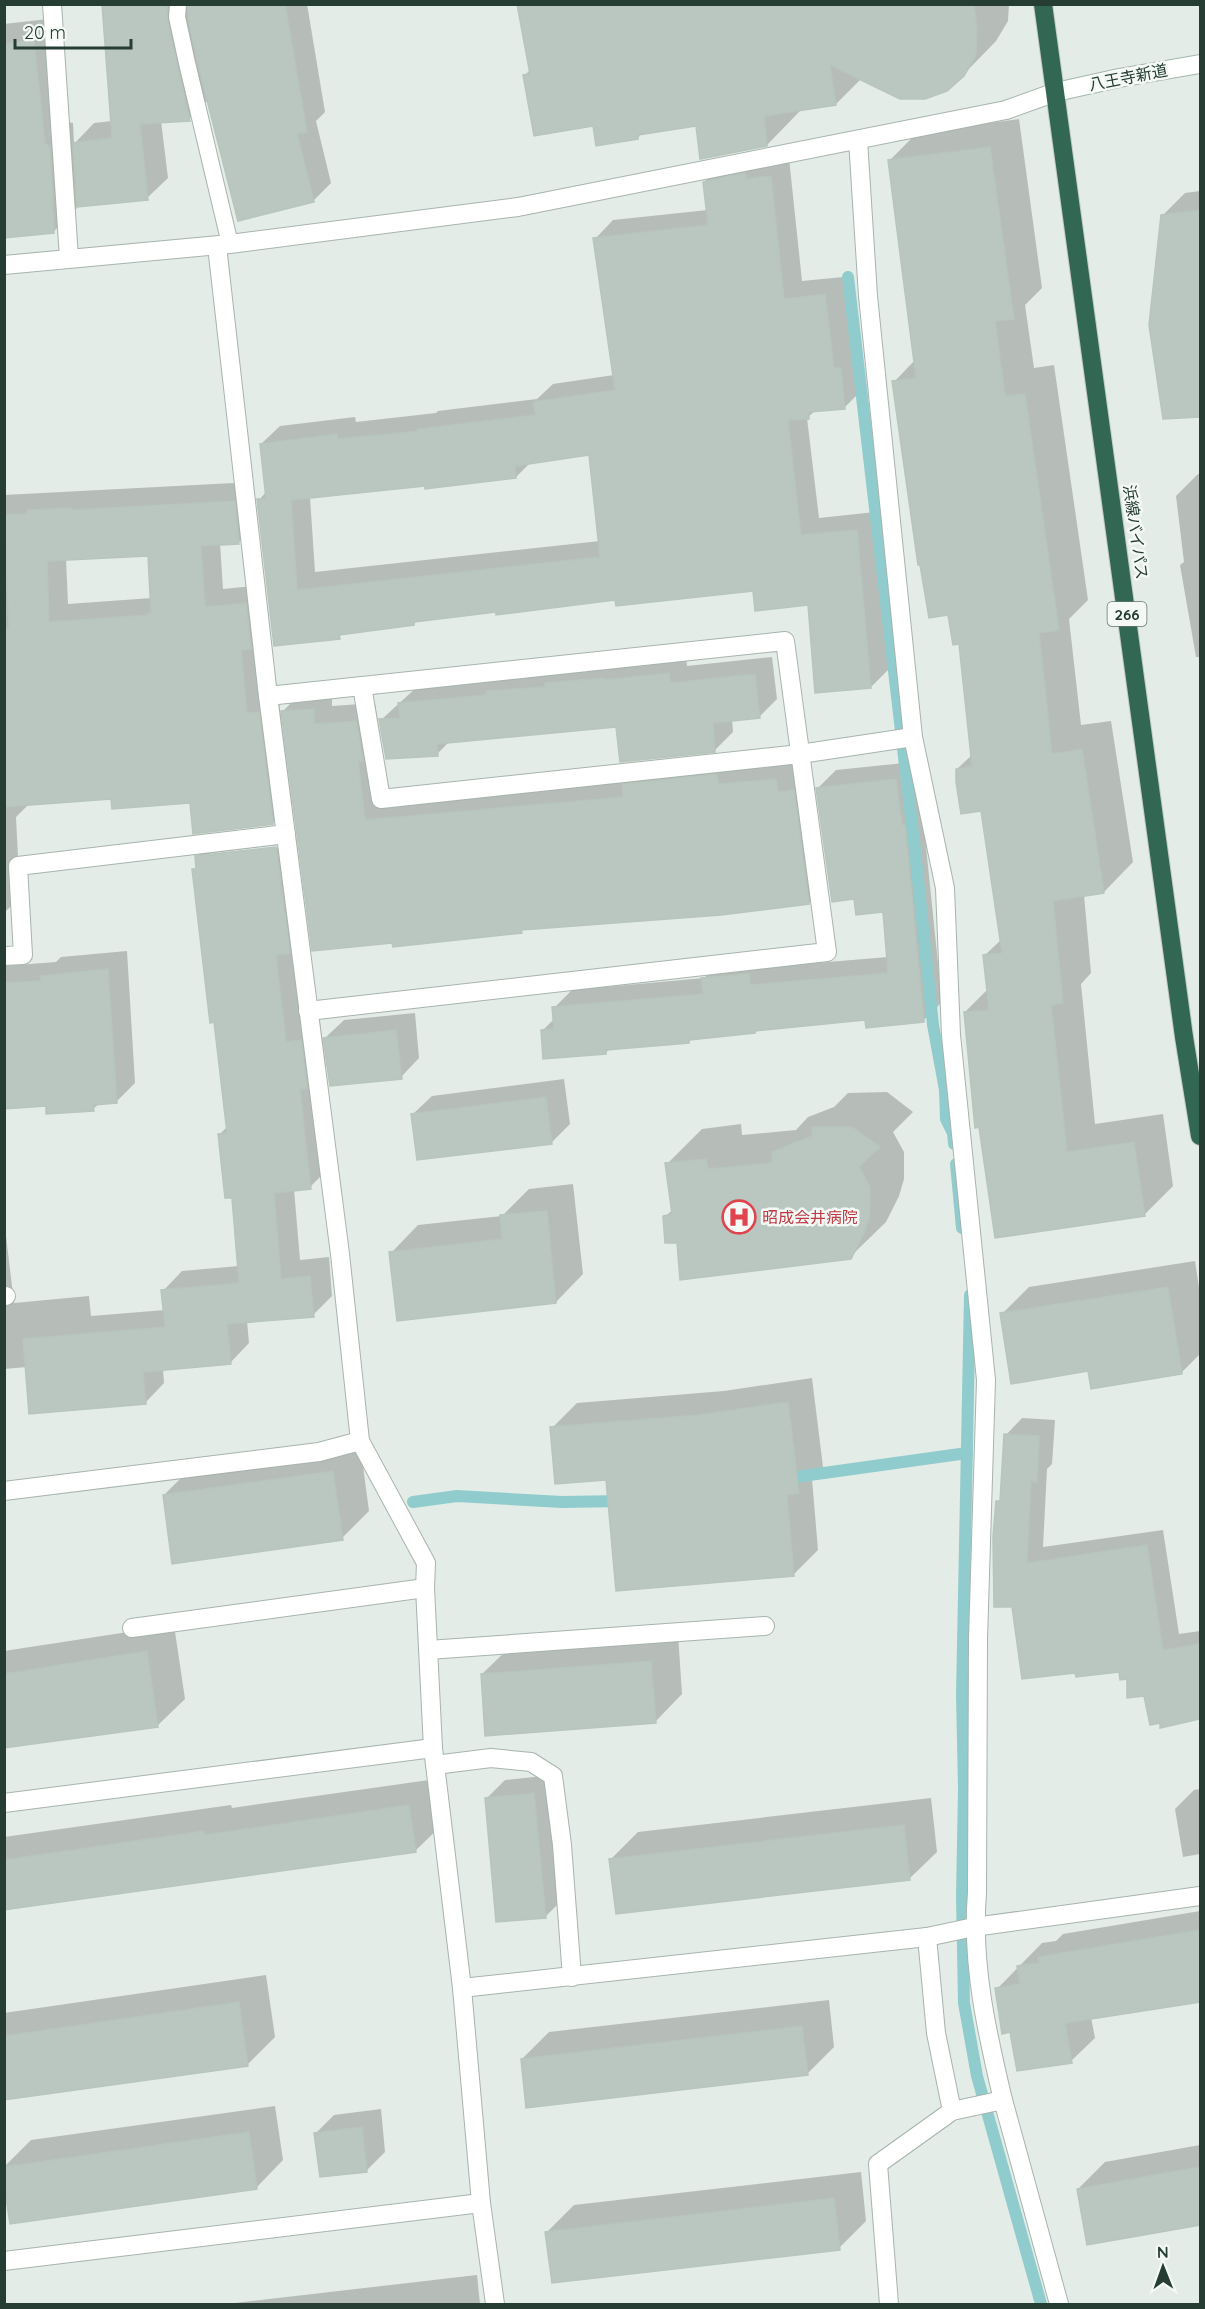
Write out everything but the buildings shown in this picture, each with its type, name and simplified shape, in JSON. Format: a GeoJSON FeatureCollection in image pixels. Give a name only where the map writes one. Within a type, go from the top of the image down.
{"type":"FeatureCollection","features":[{"type":"Feature","properties":{"kind":"highway","name":"浜線バイパス"},"geometry":{"type":"LineString","coordinates":[[1043,4],[1181,1013],[1200,1136]]}},
{"type":"Feature","properties":{"kind":"street"},"geometry":{"type":"LineString","coordinates":[[51,4],[69,258]]}},
{"type":"Feature","properties":{"kind":"street","name":"八王寺新道"},"geometry":{"type":"LineString","coordinates":[[4,265],[224,245],[518,207],[1006,110],[1056,92],[1200,64]]}},
{"type":"Feature","properties":{"kind":"street"},"geometry":{"type":"LineString","coordinates":[[858,140],[868,296],[913,737],[945,888],[951,1035],[986,1380],[978,1639],[974,1928],[987,2033],[1059,2304]]}},
{"type":"Feature","properties":{"kind":"street"},"geometry":{"type":"LineString","coordinates":[[224,245],[268,696],[340,1254],[360,1441],[426,1563],[425,1588],[434,1757],[462,1988],[481,2202],[495,2304]]}},
{"type":"Feature","properties":{"kind":"street"},"geometry":{"type":"LineString","coordinates":[[268,696],[785,641],[827,952],[308,1011]]}},
{"type":"Feature","properties":{"kind":"street"},"geometry":{"type":"LineString","coordinates":[[362,686],[381,799],[800,754],[913,737]]}},
{"type":"Feature","properties":{"kind":"street"},"geometry":{"type":"LineString","coordinates":[[4,956],[23,955],[18,866],[286,834]]}},
{"type":"Feature","properties":{"kind":"street"},"geometry":{"type":"LineString","coordinates":[[4,1491],[319,1452],[360,1441]]}},
{"type":"Feature","properties":{"kind":"street"},"geometry":{"type":"LineString","coordinates":[[132,1628],[425,1588]]}},
{"type":"Feature","properties":{"kind":"street"},"geometry":{"type":"LineString","coordinates":[[428,1650],[765,1626]]}},
{"type":"Feature","properties":{"kind":"street"},"geometry":{"type":"LineString","coordinates":[[4,1803],[434,1757],[492,1758],[531,1762],[553,1776],[562,1845],[572,1977]]}},
{"type":"Feature","properties":{"kind":"street"},"geometry":{"type":"LineString","coordinates":[[462,1988],[927,1937],[974,1928],[1200,1896]]}},
{"type":"Feature","properties":{"kind":"street"},"geometry":{"type":"LineString","coordinates":[[927,1937],[936,2033],[952,2111]]}},
{"type":"Feature","properties":{"kind":"street"},"geometry":{"type":"LineString","coordinates":[[889,2304],[878,2164],[952,2111],[1003,2100]]}},
{"type":"Feature","properties":{"kind":"street"},"geometry":{"type":"LineString","coordinates":[[4,2261],[481,2202]]}},
{"type":"Feature","properties":{"kind":"lane"},"geometry":{"type":"LineString","coordinates":[[178,4],[177,17],[224,245]]}},
{"type":"Feature","properties":{"kind":"waterway"},"geometry":{"type":"LineString","coordinates":[[848,277],[933,1025],[945,1090],[946,1119],[953,1133],[954,1144]]}},
{"type":"Feature","properties":{"kind":"waterway"},"geometry":{"type":"LineString","coordinates":[[956,1164],[962,1228]]}},
{"type":"Feature","properties":{"kind":"waterway"},"geometry":{"type":"LineString","coordinates":[[970,1295],[962,1695],[964,2003],[977,2076],[1041,2304]]}},
{"type":"Feature","properties":{"kind":"waterway"},"geometry":{"type":"LineString","coordinates":[[781,1479],[967,1453]]}},
{"type":"Feature","properties":{"kind":"waterway"},"geometry":{"type":"LineString","coordinates":[[413,1502],[457,1496],[562,1502],[624,1501]]}},
{"type":"Feature","properties":{"kind":"place","name":"昭成会井病院"},"geometry":{"type":"Point","coordinates":[739,1217]}}]}
